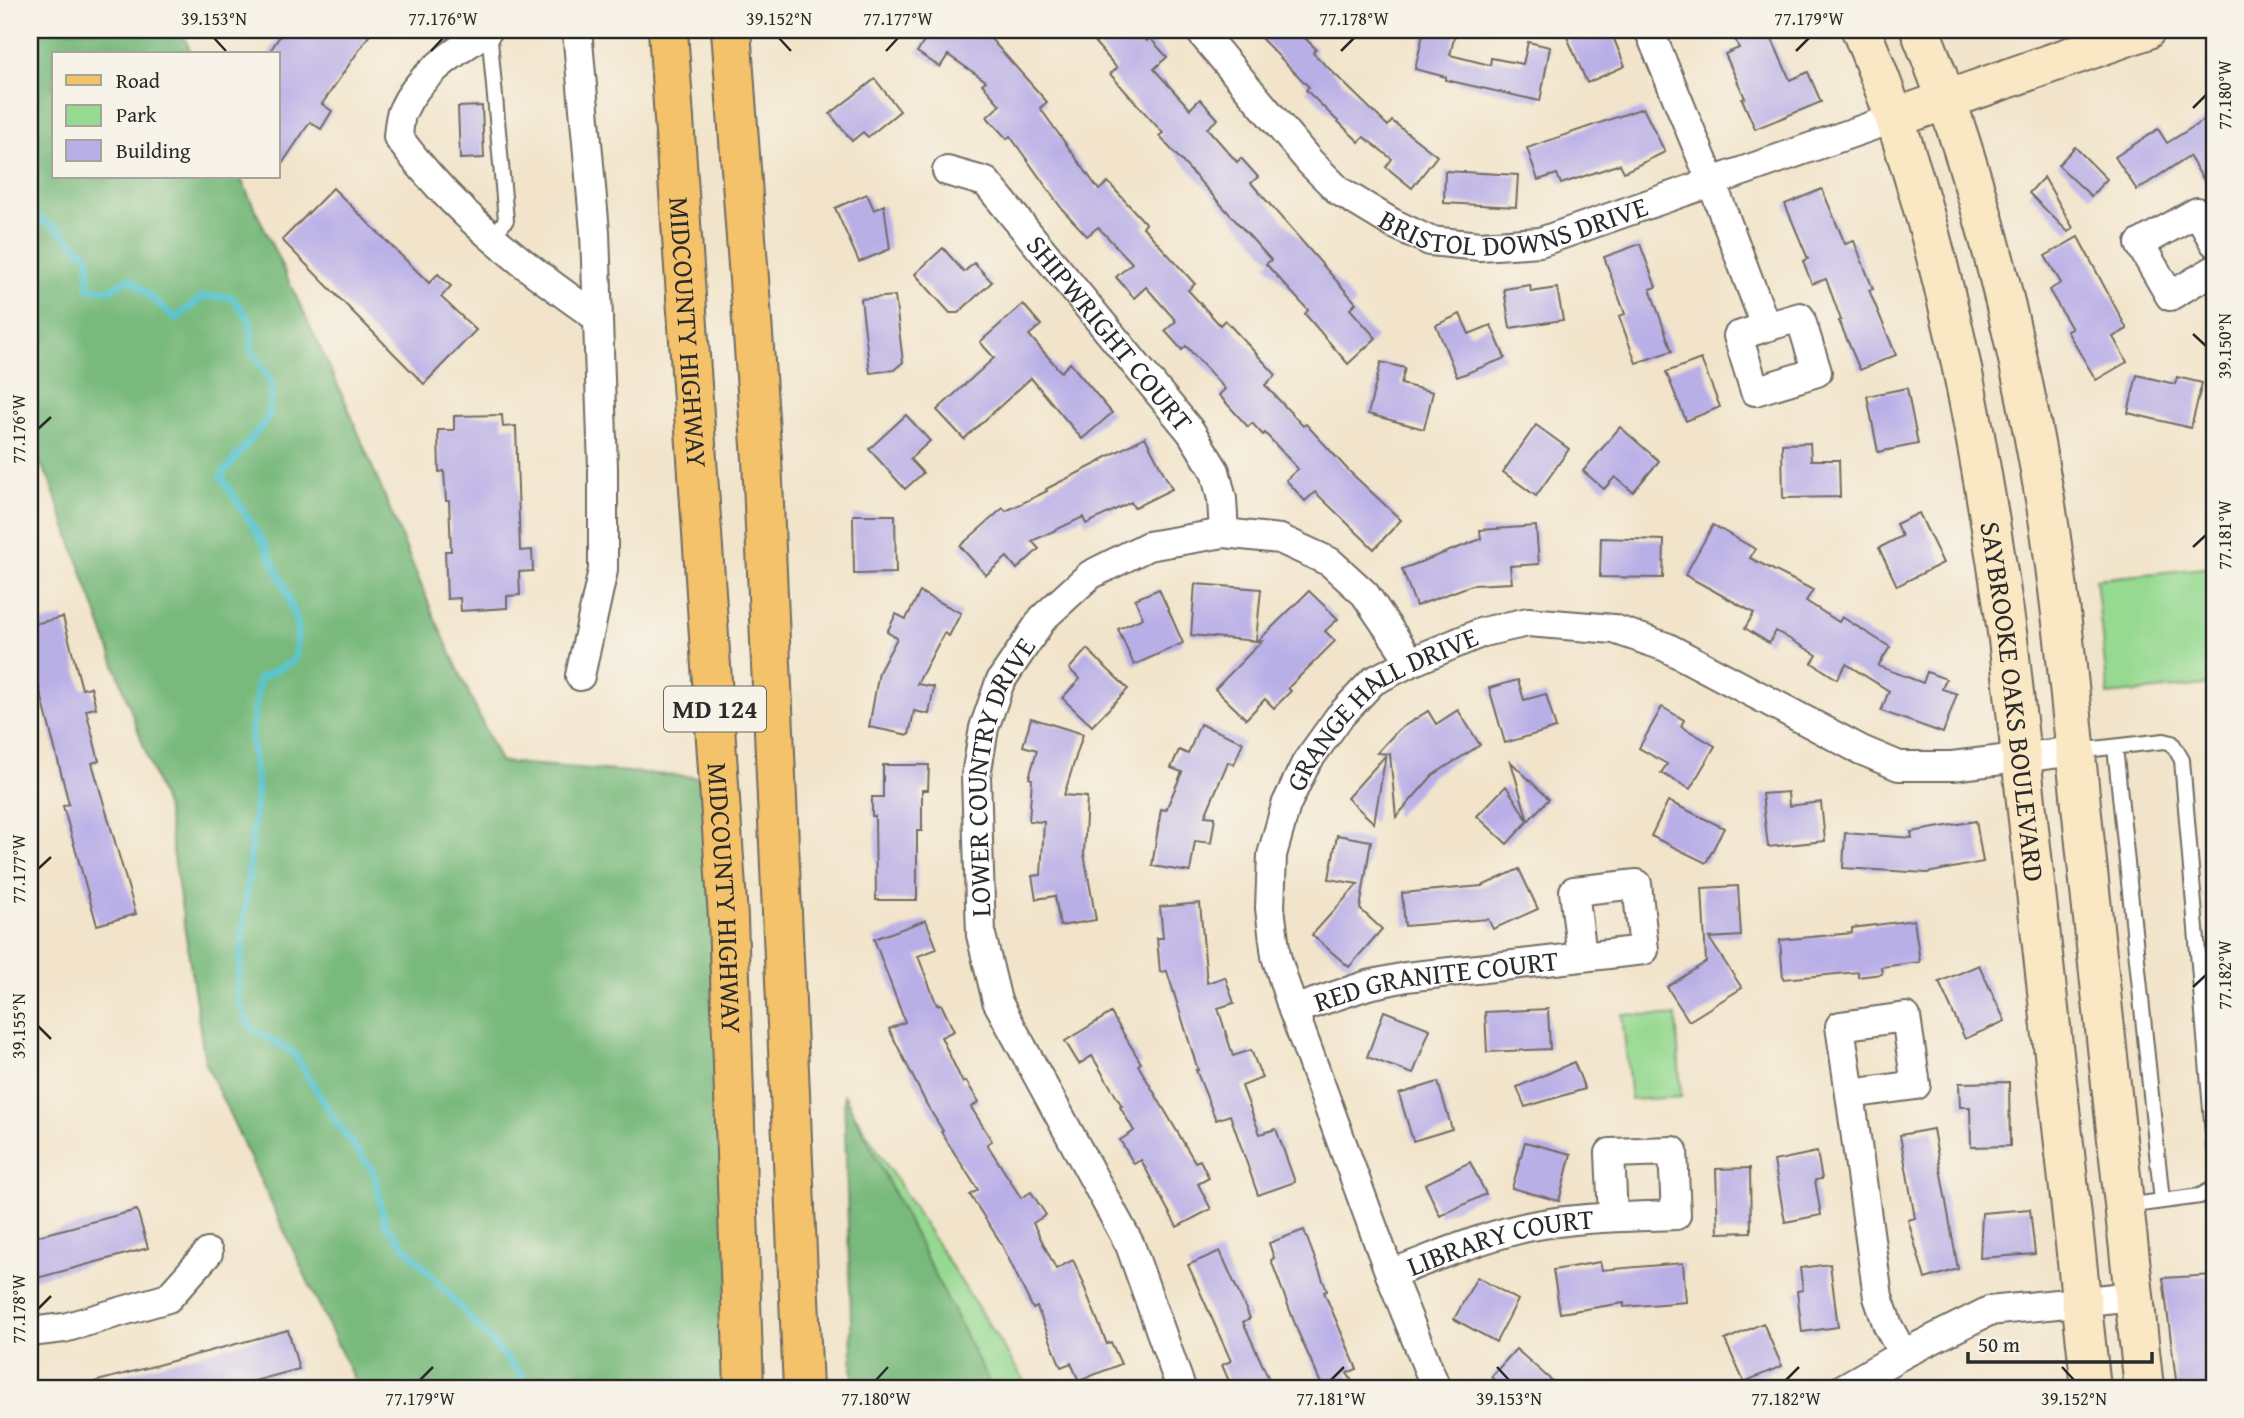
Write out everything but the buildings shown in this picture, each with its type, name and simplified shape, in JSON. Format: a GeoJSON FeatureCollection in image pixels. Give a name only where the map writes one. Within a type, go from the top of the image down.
{"type":"FeatureCollection","features":[{"type":"Feature","properties":{"kind":"main road","name":"MIDCOUNTY HIGHWAY"},"geometry":{"type":"LineString","coordinates":[[668,30],[728,918],[744,1388]]}},
{"type":"Feature","properties":{"kind":"main road","name":"MIDCOUNTY HIGHWAY"},"geometry":{"type":"LineString","coordinates":[[731,30],[762,459],[803,1388]]}},
{"type":"Feature","properties":{"kind":"street"},"geometry":{"type":"LineString","coordinates":[[489,30],[454,53],[424,78],[402,110],[398,137],[421,169],[491,239],[598,318]]}},
{"type":"Feature","properties":{"kind":"street"},"geometry":{"type":"LineString","coordinates":[[578,30],[595,232],[603,468],[603,570],[580,676]]}},
{"type":"Feature","properties":{"kind":"street","name":"BRISTOL DOWNS DRIVE"},"geometry":{"type":"LineString","coordinates":[[1199,30],[1310,162],[1339,191],[1392,223],[1430,241],[1479,246],[1540,242],[1895,118]]}},
{"type":"Feature","properties":{"kind":"street"},"geometry":{"type":"LineString","coordinates":[[1649,30],[1712,183],[1766,327]]}},
{"type":"Feature","properties":{"kind":"street","name":"SAYBROOKE OAKS BOULEVARD"},"geometry":{"type":"LineString","coordinates":[[1861,30],[1895,118],[1933,246],[1970,401],[2008,639],[2091,1388]]}},
{"type":"Feature","properties":{"kind":"street","name":"SAYBROOKE OAKS BOULEVARD"},"geometry":{"type":"LineString","coordinates":[[1920,30],[1948,100],[1982,217],[2026,400],[2046,507],[2076,751],[2144,1388]]}},
{"type":"Feature","properties":{"kind":"street"},"geometry":{"type":"LineString","coordinates":[[1895,118],[2146,30]]}},
{"type":"Feature","properties":{"kind":"street","name":"SHIPWRIGHT COURT"},"geometry":{"type":"LineString","coordinates":[[947,171],[986,182],[1191,432],[1215,471],[1222,499],[1224,533]]}},
{"type":"Feature","properties":{"kind":"street"},"geometry":{"type":"LineString","coordinates":[[2213,237],[2197,212],[2140,244],[2171,296],[2214,270]]}},
{"type":"Feature","properties":{"kind":"street","name":"LOWER COUNTRY DRIVE"},"geometry":{"type":"LineString","coordinates":[[1181,1388],[1130,1245],[997,1001],[981,935],[976,776],[984,728],[1000,682],[1043,618],[1090,575],[1148,546],[1224,533],[1280,539],[1330,562],[1366,594],[1411,662]]}},
{"type":"Feature","properties":{"kind":"street","name":"GRANGE HALL DRIVE"},"geometry":{"type":"LineString","coordinates":[[1436,1388],[1390,1274],[1293,1010],[1276,956],[1270,908],[1272,855],[1286,805],[1306,763],[1339,717],[1373,681],[1483,632],[1528,622],[1614,629],[1666,647],[1861,750],[1899,766],[1952,766],[2076,751]]}},
{"type":"Feature","properties":{"kind":"street","name":"RED GRANITE COURT"},"geometry":{"type":"LineString","coordinates":[[1293,1010],[1368,985],[1406,977],[1582,956]]}},
{"type":"Feature","properties":{"kind":"street"},"geometry":{"type":"LineString","coordinates":[[1850,1094],[1878,1297],[1888,1326],[1903,1354]]}},
{"type":"Feature","properties":{"kind":"street","name":"LIBRARY COURT"},"geometry":{"type":"LineString","coordinates":[[1390,1274],[1495,1236],[1532,1226],[1613,1217]]}},
{"type":"Feature","properties":{"kind":"street"},"geometry":{"type":"LineString","coordinates":[[30,1332],[64,1328],[168,1298],[208,1253]]}},
{"type":"Feature","properties":{"kind":"street"},"geometry":{"type":"LineString","coordinates":[[1844,1388],[1903,1354],[1989,1311],[2134,1296]]}},
{"type":"Feature","properties":{"kind":"lane"},"geometry":{"type":"LineString","coordinates":[[489,30],[506,220],[491,239]]}},
{"type":"Feature","properties":{"kind":"lane"},"geometry":{"type":"LineString","coordinates":[[2076,751],[2164,741],[2172,743],[2182,760],[2214,1146]]}},
{"type":"Feature","properties":{"kind":"lane"},"geometry":{"type":"LineString","coordinates":[[2115,747],[2162,1201]]}},
{"type":"Feature","properties":{"kind":"lane"},"geometry":{"type":"LineString","coordinates":[[2125,1206],[2200,1196],[2214,1188]]}},
{"type":"Feature","properties":{"kind":"green space"},"geometry":{"type":"Polygon","coordinates":[[[30,30],[182,30],[190,52],[52,52],[52,178],[240,178],[346,403],[433,614],[500,762],[719,779],[744,1388],[358,1388],[205,1062],[167,812],[49,479],[30,445],[30,30]]]}},
{"type":"Feature","properties":{"kind":"green space"},"geometry":{"type":"Polygon","coordinates":[[[2214,567],[2214,684],[2108,695],[2096,579],[2214,567]]]}},
{"type":"Feature","properties":{"kind":"green space"},"geometry":{"type":"Polygon","coordinates":[[[1622,1014],[1676,1016],[1681,1097],[1631,1100],[1622,1014]]]}},
{"type":"Feature","properties":{"kind":"green space"},"geometry":{"type":"Polygon","coordinates":[[[844,1094],[992,1388],[853,1388],[844,1094]]]}},
{"type":"Feature","properties":{"kind":"green space"},"geometry":{"type":"Polygon","coordinates":[[[847,1103],[1029,1388],[858,1388],[847,1103]]]}},
{"type":"Feature","properties":{"kind":"waterway"},"geometry":{"type":"LineString","coordinates":[[30,213],[56,228],[89,257],[88,288],[109,290],[129,278],[176,319],[202,297],[232,297],[251,322],[251,349],[273,386],[268,418],[221,476],[265,545],[298,625],[295,660],[259,679],[251,736],[257,787],[237,998],[251,1028],[294,1053],[332,1116],[374,1173],[385,1224],[533,1388]]}}]}
